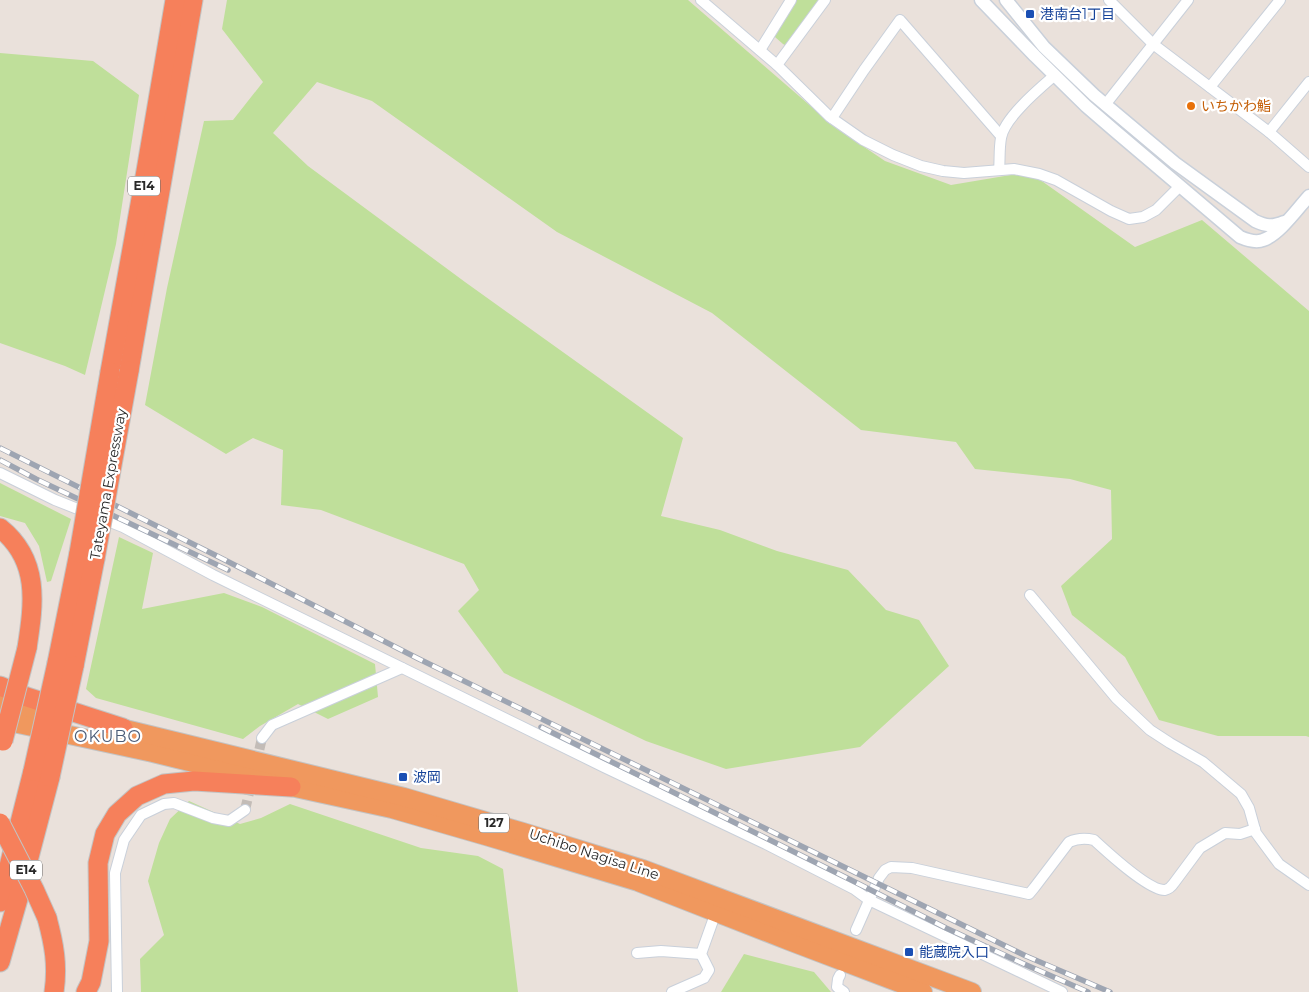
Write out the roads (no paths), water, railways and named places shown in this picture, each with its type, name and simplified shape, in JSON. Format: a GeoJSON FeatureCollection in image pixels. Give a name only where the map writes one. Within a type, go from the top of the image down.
{"type":"FeatureCollection","features":[{"type":"Feature","properties":{"kind":"highway","name":"Tateyama Expressway"},"geometry":{"type":"LineString","coordinates":[[87,556],[110,372],[175,0]]}},
{"type":"Feature","properties":{"kind":"highway","name":"Tateyama Expressway"},"geometry":{"type":"LineString","coordinates":[[0,962],[18,899],[41,774],[66,664],[87,556],[129,371],[192,0]]}},
{"type":"Feature","properties":{"kind":"highway"},"geometry":{"type":"LineString","coordinates":[[0,528],[16,542],[25,559],[32,584],[32,614],[27,648],[2,747]]}},
{"type":"Feature","properties":{"kind":"highway"},"geometry":{"type":"LineString","coordinates":[[0,686],[27,697],[122,728]]}},
{"type":"Feature","properties":{"kind":"highway","name":"Uchibo Nagisa Line"},"geometry":{"type":"LineString","coordinates":[[0,704],[122,728],[404,797],[524,832],[635,866],[972,992]]}},
{"type":"Feature","properties":{"kind":"highway","name":"Uchibo Nagisa Line"},"geometry":{"type":"LineString","coordinates":[[0,720],[153,753],[392,810],[489,837],[638,882],[923,992]]}},
{"type":"Feature","properties":{"kind":"highway","name":"Tateyama Expressway"},"geometry":{"type":"LineString","coordinates":[[0,902],[41,774]]}},
{"type":"Feature","properties":{"kind":"highway"},"geometry":{"type":"LineString","coordinates":[[86,992],[91,982],[99,941],[98,862],[105,834],[117,814],[136,796],[164,784],[194,781],[291,787]]}},
{"type":"Feature","properties":{"kind":"highway"},"geometry":{"type":"LineString","coordinates":[[0,823],[47,918],[56,958],[54,992]]}},
{"type":"Feature","properties":{"kind":"street"},"geometry":{"type":"LineString","coordinates":[[701,0],[777,64],[832,118],[863,140],[893,156],[921,166],[943,171],[964,173],[1014,169],[1038,174],[1056,180],[1129,219],[1143,217],[1156,210],[1180,186]]}},
{"type":"Feature","properties":{"kind":"street"},"geometry":{"type":"LineString","coordinates":[[760,50],[790,0]]}},
{"type":"Feature","properties":{"kind":"street"},"geometry":{"type":"LineString","coordinates":[[777,64],[825,0]]}},
{"type":"Feature","properties":{"kind":"street"},"geometry":{"type":"LineString","coordinates":[[981,0],[1055,75],[1114,131],[1240,237],[1251,241],[1263,241],[1274,234],[1309,196]]}},
{"type":"Feature","properties":{"kind":"street"},"geometry":{"type":"LineString","coordinates":[[1006,0],[1044,47],[1106,105],[1175,163],[1255,221],[1266,226],[1274,226],[1289,219]]}},
{"type":"Feature","properties":{"kind":"street"},"geometry":{"type":"LineString","coordinates":[[1110,0],[1153,44],[1269,132],[1309,166]]}},
{"type":"Feature","properties":{"kind":"street"},"geometry":{"type":"LineString","coordinates":[[1106,105],[1188,0]]}},
{"type":"Feature","properties":{"kind":"street"},"geometry":{"type":"LineString","coordinates":[[1210,87],[1280,0]]}},
{"type":"Feature","properties":{"kind":"street"},"geometry":{"type":"LineString","coordinates":[[832,118],[900,20],[1001,136]]}},
{"type":"Feature","properties":{"kind":"street"},"geometry":{"type":"LineString","coordinates":[[999,170],[1001,136],[1011,117],[1055,75]]}},
{"type":"Feature","properties":{"kind":"street"},"geometry":{"type":"LineString","coordinates":[[1269,132],[1309,82]]}},
{"type":"Feature","properties":{"kind":"street"},"geometry":{"type":"LineString","coordinates":[[0,473],[55,500],[123,527],[213,575],[758,840],[854,889],[869,900],[1062,992]]}},
{"type":"Feature","properties":{"kind":"street"},"geometry":{"type":"LineString","coordinates":[[1030,595],[1116,698],[1150,730],[1203,762],[1241,794],[1248,808],[1256,833],[1279,864],[1309,885]]}},
{"type":"Feature","properties":{"kind":"street"},"geometry":{"type":"LineString","coordinates":[[262,738],[272,725],[402,668]]}},
{"type":"Feature","properties":{"kind":"street"},"geometry":{"type":"LineString","coordinates":[[117,992],[115,873],[124,840],[141,815],[164,804],[174,803],[213,818],[229,821],[246,810]]}},
{"type":"Feature","properties":{"kind":"street"},"geometry":{"type":"LineString","coordinates":[[856,930],[880,878],[885,870],[891,867],[912,868],[1028,894],[1069,842],[1081,838],[1094,840],[1138,877],[1165,890],[1170,888],[1200,848],[1225,833],[1240,834],[1255,829]]}},
{"type":"Feature","properties":{"kind":"street"},"geometry":{"type":"LineString","coordinates":[[672,992],[704,978],[709,970],[701,954],[716,912]]}},
{"type":"Feature","properties":{"kind":"street"},"geometry":{"type":"LineString","coordinates":[[637,953],[661,951],[701,954]]}},
{"type":"Feature","properties":{"kind":"street"},"geometry":{"type":"LineString","coordinates":[[840,975],[838,987],[844,992]]}},
{"type":"Feature","properties":{"kind":"tunnel"},"geometry":{"type":"LineString","coordinates":[[256,764],[262,738]]}},
{"type":"Feature","properties":{"kind":"tunnel"},"geometry":{"type":"LineString","coordinates":[[245,810],[252,780]]}},
{"type":"Feature","properties":{"kind":"railway"},"geometry":{"type":"LineString","coordinates":[[0,448],[417,658],[1026,956],[1110,992]]}},
{"type":"Feature","properties":{"kind":"railway"},"geometry":{"type":"LineString","coordinates":[[0,460],[228,570]]}},
{"type":"Feature","properties":{"kind":"railway"},"geometry":{"type":"LineString","coordinates":[[541,727],[946,928],[1088,992]]}},
{"type":"Feature","properties":{"kind":"place","name":"港南台1丁目"},"geometry":{"type":"Point","coordinates":[1030,14]}},
{"type":"Feature","properties":{"kind":"place","name":"いちかわ鮨"},"geometry":{"type":"Point","coordinates":[1191,106]}},
{"type":"Feature","properties":{"kind":"place","name":"波岡"},"geometry":{"type":"Point","coordinates":[403,777]}},
{"type":"Feature","properties":{"kind":"place","name":"能蔵院入口"},"geometry":{"type":"Point","coordinates":[909,952]}},
{"type":"Feature","properties":{"kind":"district","name":"OKUBO"},"geometry":{"type":"Point","coordinates":[108,736]}}]}
